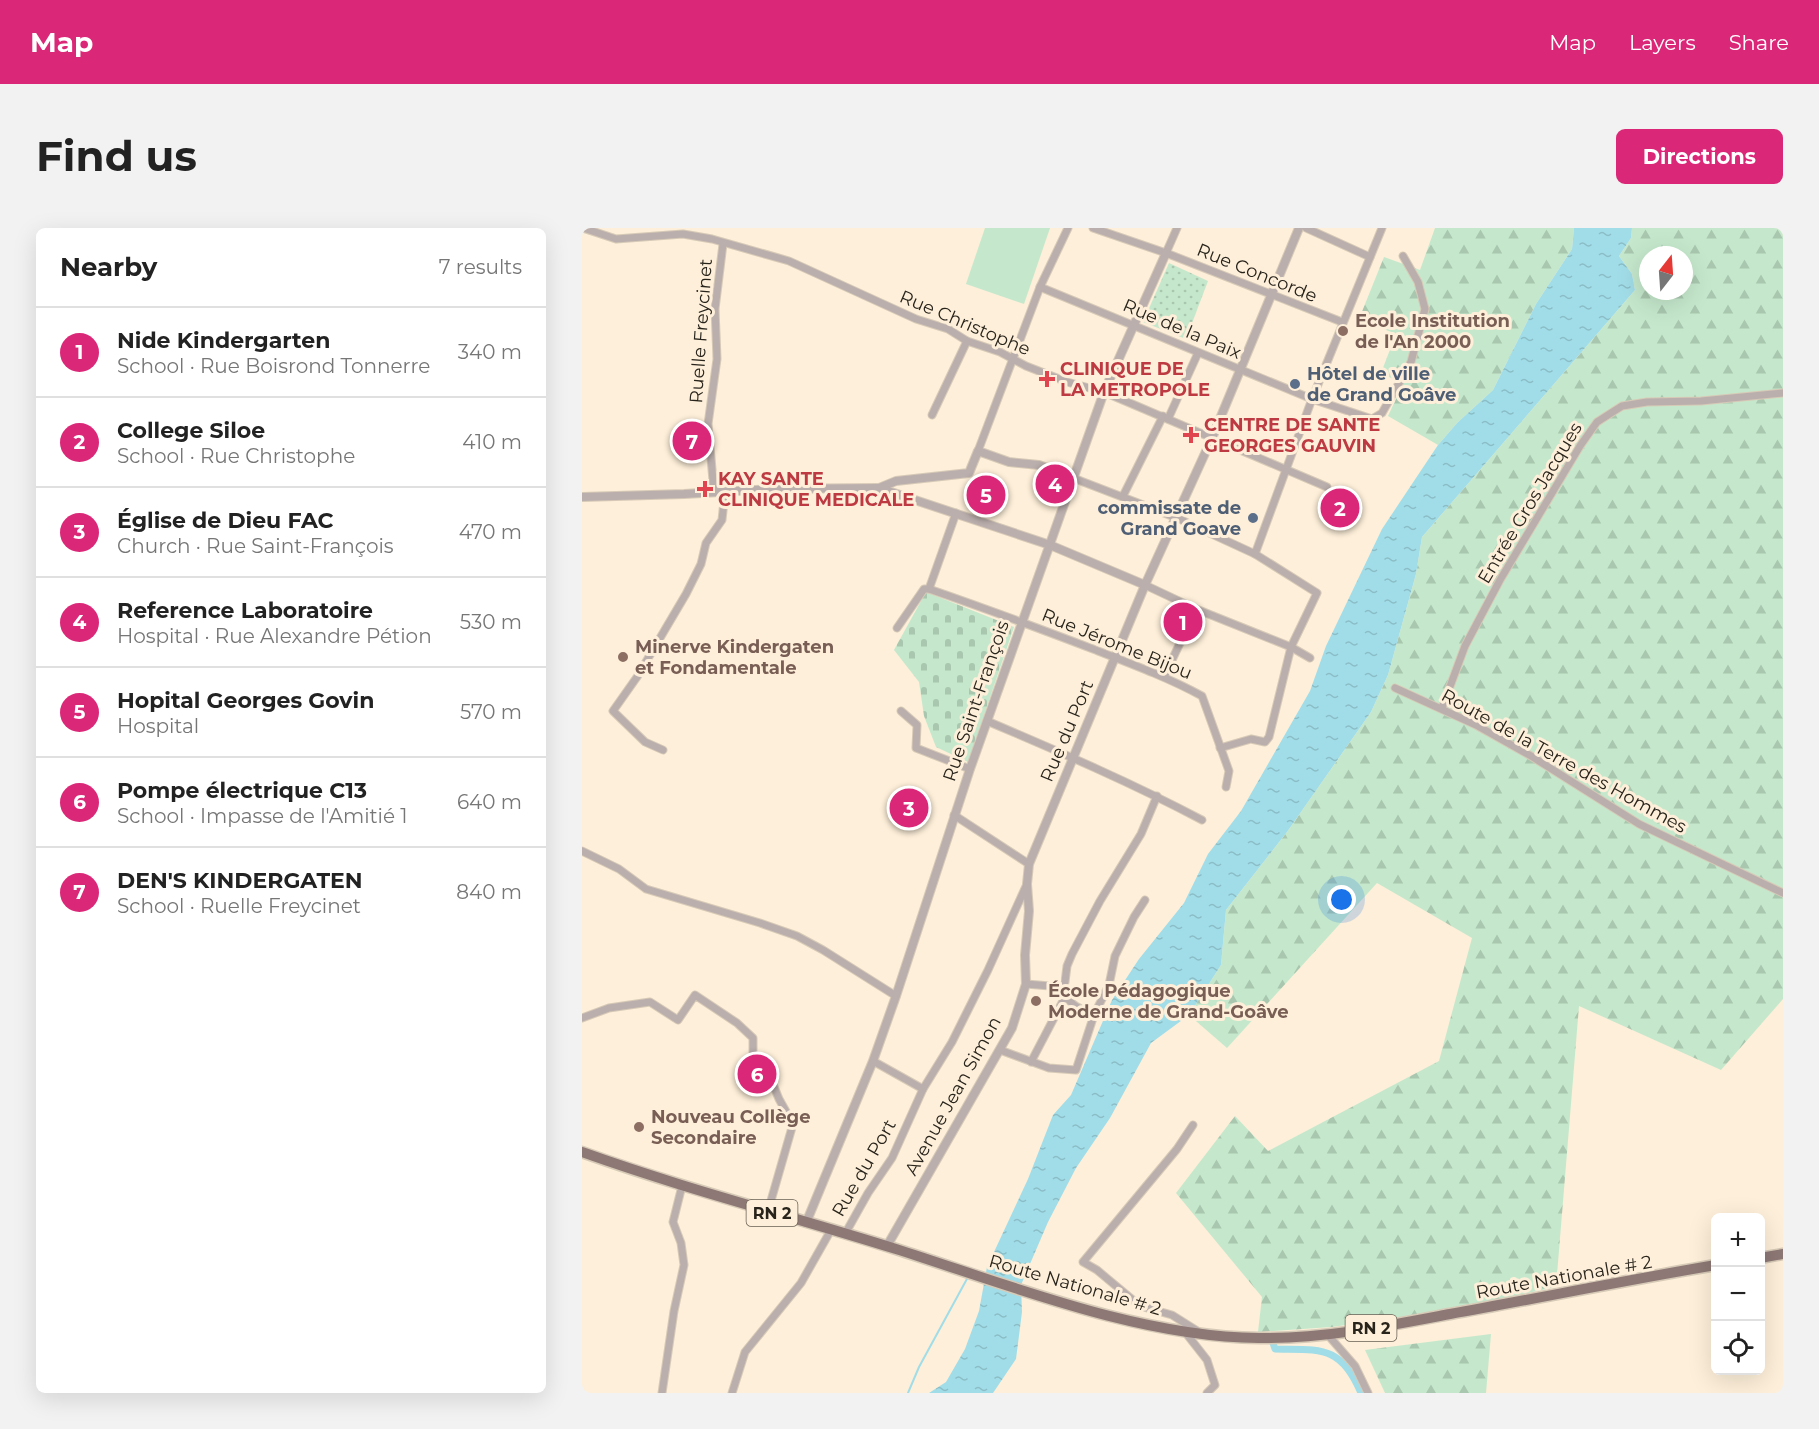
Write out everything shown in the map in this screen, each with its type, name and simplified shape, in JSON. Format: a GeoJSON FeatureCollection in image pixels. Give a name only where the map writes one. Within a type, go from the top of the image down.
{"type":"FeatureCollection","features":[{"type":"Feature","properties":{"kind":"main road","name":"Route Nationale # 2"},"geometry":{"type":"LineString","coordinates":[[582,1152],[682,1186],[887,1246],[1102,1314],[1204,1335],[1263,1338],[1327,1334],[1419,1320],[1711,1266]]}},
{"type":"Feature","properties":{"kind":"main road"},"geometry":{"type":"LineString","coordinates":[[1765,1257],[1783,1254]]}},
{"type":"Feature","properties":{"kind":"street","name":"Rue Christophe"},"geometry":{"type":"LineString","coordinates":[[583,228],[616,239],[683,234],[711,239],[789,261],[906,314],[948,329],[967,341],[1000,352],[1013,360],[1067,382],[1104,392],[1166,417],[1327,488]]}},
{"type":"Feature","properties":{"kind":"street"},"geometry":{"type":"LineString","coordinates":[[879,488],[896,481],[969,473],[1040,287],[1068,228]]}},
{"type":"Feature","properties":{"kind":"street","name":"Rue Concorde"},"geometry":{"type":"LineString","coordinates":[[1093,228],[1166,253],[1342,322]]}},
{"type":"Feature","properties":{"kind":"street","name":"Rue Saint-François"},"geometry":{"type":"LineString","coordinates":[[806,1223],[873,1061],[897,996],[954,815],[1104,392],[1177,228]]}},
{"type":"Feature","properties":{"kind":"street","name":"Rue du Port"},"geometry":{"type":"LineString","coordinates":[[844,1234],[892,1158],[923,1089],[957,1032],[1027,884],[1029,864],[1146,585],[1212,438],[1299,228]]}},
{"type":"Feature","properties":{"kind":"street"},"geometry":{"type":"LineString","coordinates":[[1306,228],[1370,257]]}},
{"type":"Feature","properties":{"kind":"street"},"geometry":{"type":"LineString","coordinates":[[1255,554],[1312,399],[1382,228]]}},
{"type":"Feature","properties":{"kind":"street","name":"Ruelle Freycinet"},"geometry":{"type":"LineString","coordinates":[[714,492],[708,424],[717,359],[715,309],[723,244]]}},
{"type":"Feature","properties":{"kind":"street","name":"Rue de la Paix"},"geometry":{"type":"LineString","coordinates":[[1040,287],[1312,399],[1371,419],[1382,413],[1411,362],[1425,309],[1418,282],[1403,256]]}},
{"type":"Feature","properties":{"kind":"street"},"geometry":{"type":"LineString","coordinates":[[932,415],[967,341]]}},
{"type":"Feature","properties":{"kind":"street"},"geometry":{"type":"LineString","coordinates":[[1123,496],[1198,353]]}},
{"type":"Feature","properties":{"kind":"street","name":"Entrée Gros Jacques"},"geometry":{"type":"LineString","coordinates":[[1442,708],[1465,646],[1500,580],[1597,422],[1622,406],[1647,402],[1701,401],[1783,393]]}},
{"type":"Feature","properties":{"kind":"street"},"geometry":{"type":"LineString","coordinates":[[978,451],[1009,462],[1039,465],[1177,518],[1255,554],[1317,593],[1291,647],[1269,737],[1265,742],[1251,739],[1220,748]]}},
{"type":"Feature","properties":{"kind":"street"},"geometry":{"type":"LineString","coordinates":[[582,496],[771,489],[879,488],[1050,545],[1146,585],[1196,609],[1291,647],[1310,658]]}},
{"type":"Feature","properties":{"kind":"street"},"geometry":{"type":"LineString","coordinates":[[663,750],[645,742],[613,711],[637,677],[686,594],[700,564],[706,543],[722,520],[725,492]]}},
{"type":"Feature","properties":{"kind":"street"},"geometry":{"type":"LineString","coordinates":[[897,628],[924,589],[929,590],[956,513]]}},
{"type":"Feature","properties":{"kind":"street","name":"Rue Jérome Bijou"},"geometry":{"type":"LineString","coordinates":[[929,590],[1116,658],[1164,677],[1202,696],[1229,771],[1226,787]]}},
{"type":"Feature","properties":{"kind":"street"},"geometry":{"type":"LineString","coordinates":[[1164,677],[1196,609]]}},
{"type":"Feature","properties":{"kind":"street","name":"Route de la Terre des Hommes"},"geometry":{"type":"LineString","coordinates":[[1395,688],[1442,708],[1531,756],[1639,824],[1783,893]]}},
{"type":"Feature","properties":{"kind":"street"},"geometry":{"type":"LineString","coordinates":[[901,711],[917,725],[916,748],[970,769]]}},
{"type":"Feature","properties":{"kind":"street"},"geometry":{"type":"LineString","coordinates":[[987,721],[1157,796],[1202,820]]}},
{"type":"Feature","properties":{"kind":"street"},"geometry":{"type":"LineString","coordinates":[[1094,1015],[1070,1004],[1065,996],[1062,987],[1067,966],[1100,901],[1141,834],[1157,796]]}},
{"type":"Feature","properties":{"kind":"street"},"geometry":{"type":"LineString","coordinates":[[954,815],[1029,864]]}},
{"type":"Feature","properties":{"kind":"street"},"geometry":{"type":"LineString","coordinates":[[582,851],[619,869],[643,887],[797,936],[897,996]]}},
{"type":"Feature","properties":{"kind":"street","name":"Avenue Jean Simon"},"geometry":{"type":"LineString","coordinates":[[887,1246],[1012,1028],[1026,984],[1025,955],[1029,911],[1027,884]]}},
{"type":"Feature","properties":{"kind":"street"},"geometry":{"type":"LineString","coordinates":[[1000,1050],[1049,1068],[1076,1070],[1094,1015],[1109,985],[1118,948],[1145,900]]}},
{"type":"Feature","properties":{"kind":"street"},"geometry":{"type":"LineString","coordinates":[[1026,984],[1062,987]]}},
{"type":"Feature","properties":{"kind":"street"},"geometry":{"type":"LineString","coordinates":[[582,1018],[609,1008],[650,1002],[678,1020],[695,995],[737,1023],[753,1038],[753,1054],[768,1072],[779,1100],[793,1124],[768,1212]]}},
{"type":"Feature","properties":{"kind":"street"},"geometry":{"type":"LineString","coordinates":[[1031,1062],[1065,996]]}},
{"type":"Feature","properties":{"kind":"street"},"geometry":{"type":"LineString","coordinates":[[873,1061],[923,1089]]}},
{"type":"Feature","properties":{"kind":"street"},"geometry":{"type":"LineString","coordinates":[[1193,1125],[1083,1262],[1097,1270],[1140,1306],[1172,1315],[1204,1335]]}},
{"type":"Feature","properties":{"kind":"street"},"geometry":{"type":"LineString","coordinates":[[663,1393],[674,1311],[684,1265],[681,1243],[673,1222],[682,1186]]}},
{"type":"Feature","properties":{"kind":"street"},"geometry":{"type":"LineString","coordinates":[[732,1393],[745,1352],[801,1283],[831,1230]]}},
{"type":"Feature","properties":{"kind":"street"},"geometry":{"type":"LineString","coordinates":[[1185,1332],[1207,1360],[1215,1386],[1207,1393]]}},
{"type":"Feature","properties":{"kind":"street"},"geometry":{"type":"LineString","coordinates":[[1327,1334],[1355,1366],[1368,1393]]}},
{"type":"Feature","properties":{"kind":"green space"},"geometry":{"type":"Polygon","coordinates":[[[985,228],[1050,228],[1024,304],[966,284],[985,228]]]}},
{"type":"Feature","properties":{"kind":"green space"},"geometry":{"type":"Polygon","coordinates":[[[1435,228],[1574,228],[1572,249],[1536,304],[1493,390],[1457,423],[1438,445],[1388,416],[1403,384],[1381,373],[1396,334],[1359,319],[1384,257],[1420,270],[1435,228]]]}},
{"type":"Feature","properties":{"kind":"green space"},"geometry":{"type":"Polygon","coordinates":[[[1632,228],[1783,228],[1783,999],[1721,1070],[1579,1006],[1556,1287],[1437,1312],[1332,1327],[1258,1332],[1262,1297],[1176,1193],[1235,1116],[1268,1151],[1439,1061],[1472,938],[1377,883],[1227,1048],[1189,1015],[1221,965],[1226,910],[1287,832],[1371,712],[1388,675],[1416,574],[1422,537],[1635,290],[1632,274],[1619,256],[1631,238],[1632,228]]]}},
{"type":"Feature","properties":{"kind":"green space"},"geometry":{"type":"Polygon","coordinates":[[[1169,263],[1208,281],[1186,339],[1143,322],[1169,263]]]}},
{"type":"Feature","properties":{"kind":"green space"},"geometry":{"type":"Polygon","coordinates":[[[926,592],[1014,627],[968,762],[936,747],[924,716],[919,682],[894,650],[926,592]]]}},
{"type":"Feature","properties":{"kind":"green space"},"geometry":{"type":"Polygon","coordinates":[[[1491,1334],[1486,1393],[1385,1393],[1365,1350],[1491,1334]]]}},
{"type":"Feature","properties":{"kind":"water"},"geometry":{"type":"Polygon","coordinates":[[[1574,228],[1632,228],[1631,238],[1619,256],[1632,274],[1635,290],[1422,537],[1416,574],[1388,675],[1371,712],[1287,832],[1226,910],[1221,965],[1189,1015],[1151,1043],[1110,1118],[1076,1168],[1048,1222],[1021,1285],[1022,1312],[1016,1359],[993,1393],[929,1393],[946,1382],[965,1349],[979,1311],[987,1267],[1028,1179],[1053,1115],[1071,1095],[1112,1000],[1139,959],[1184,903],[1208,854],[1241,811],[1310,691],[1326,646],[1382,529],[1438,445],[1457,423],[1493,390],[1536,304],[1572,249],[1574,228]]]}},
{"type":"Feature","properties":{"kind":"waterway"},"geometry":{"type":"LineString","coordinates":[[908,1393],[919,1367],[968,1277]]}},
{"type":"Feature","properties":{"kind":"waterway"},"geometry":{"type":"LineString","coordinates":[[1273,1343],[1275,1349],[1317,1351],[1337,1358],[1346,1366],[1361,1393]]}},
{"type":"Feature","properties":{"kind":"place","name":"Ecole Institution de l'An 2000"},"geometry":{"type":"Point","coordinates":[1343,331]}},
{"type":"Feature","properties":{"kind":"place","name":"CLINIQUE DE LA METROPOLE"},"geometry":{"type":"Point","coordinates":[1047,379]}},
{"type":"Feature","properties":{"kind":"place","name":"Hôtel de ville de Grand Goâve"},"geometry":{"type":"Point","coordinates":[1295,384]}},
{"type":"Feature","properties":{"kind":"place","name":"CENTRE DE SANTE GEORGES GAUVIN"},"geometry":{"type":"Point","coordinates":[1191,435]}},
{"type":"Feature","properties":{"kind":"place","name":"DEN'S KINDERGATEN"},"geometry":{"type":"Point","coordinates":[692,441]}},
{"type":"Feature","properties":{"kind":"place","name":"Reference Laboratoire"},"geometry":{"type":"Point","coordinates":[1055,484]}},
{"type":"Feature","properties":{"kind":"place","name":"KAY SANTE CLINIQUE MEDICALE"},"geometry":{"type":"Point","coordinates":[705,489]}},
{"type":"Feature","properties":{"kind":"place","name":"Hopital Georges Govin"},"geometry":{"type":"Point","coordinates":[986,495]}},
{"type":"Feature","properties":{"kind":"place","name":"College Siloe"},"geometry":{"type":"Point","coordinates":[1340,508]}},
{"type":"Feature","properties":{"kind":"place","name":"commissate de Grand Goave"},"geometry":{"type":"Point","coordinates":[1253,518]}},
{"type":"Feature","properties":{"kind":"place","name":"Nide Kindergarten"},"geometry":{"type":"Point","coordinates":[1183,622]}},
{"type":"Feature","properties":{"kind":"place","name":"Minerve Kindergaten et Fondamentale"},"geometry":{"type":"Point","coordinates":[623,657]}},
{"type":"Feature","properties":{"kind":"place","name":"Église de Dieu FAC"},"geometry":{"type":"Point","coordinates":[909,808]}},
{"type":"Feature","properties":{"kind":"place","name":"École Pédagogique Moderne de Grand-Goâve"},"geometry":{"type":"Point","coordinates":[1036,1001]}},
{"type":"Feature","properties":{"kind":"place","name":"Pompe électrique C13"},"geometry":{"type":"Point","coordinates":[757,1074]}},
{"type":"Feature","properties":{"kind":"place","name":"Nouveau Collège Secondaire"},"geometry":{"type":"Point","coordinates":[639,1127]}}]}
